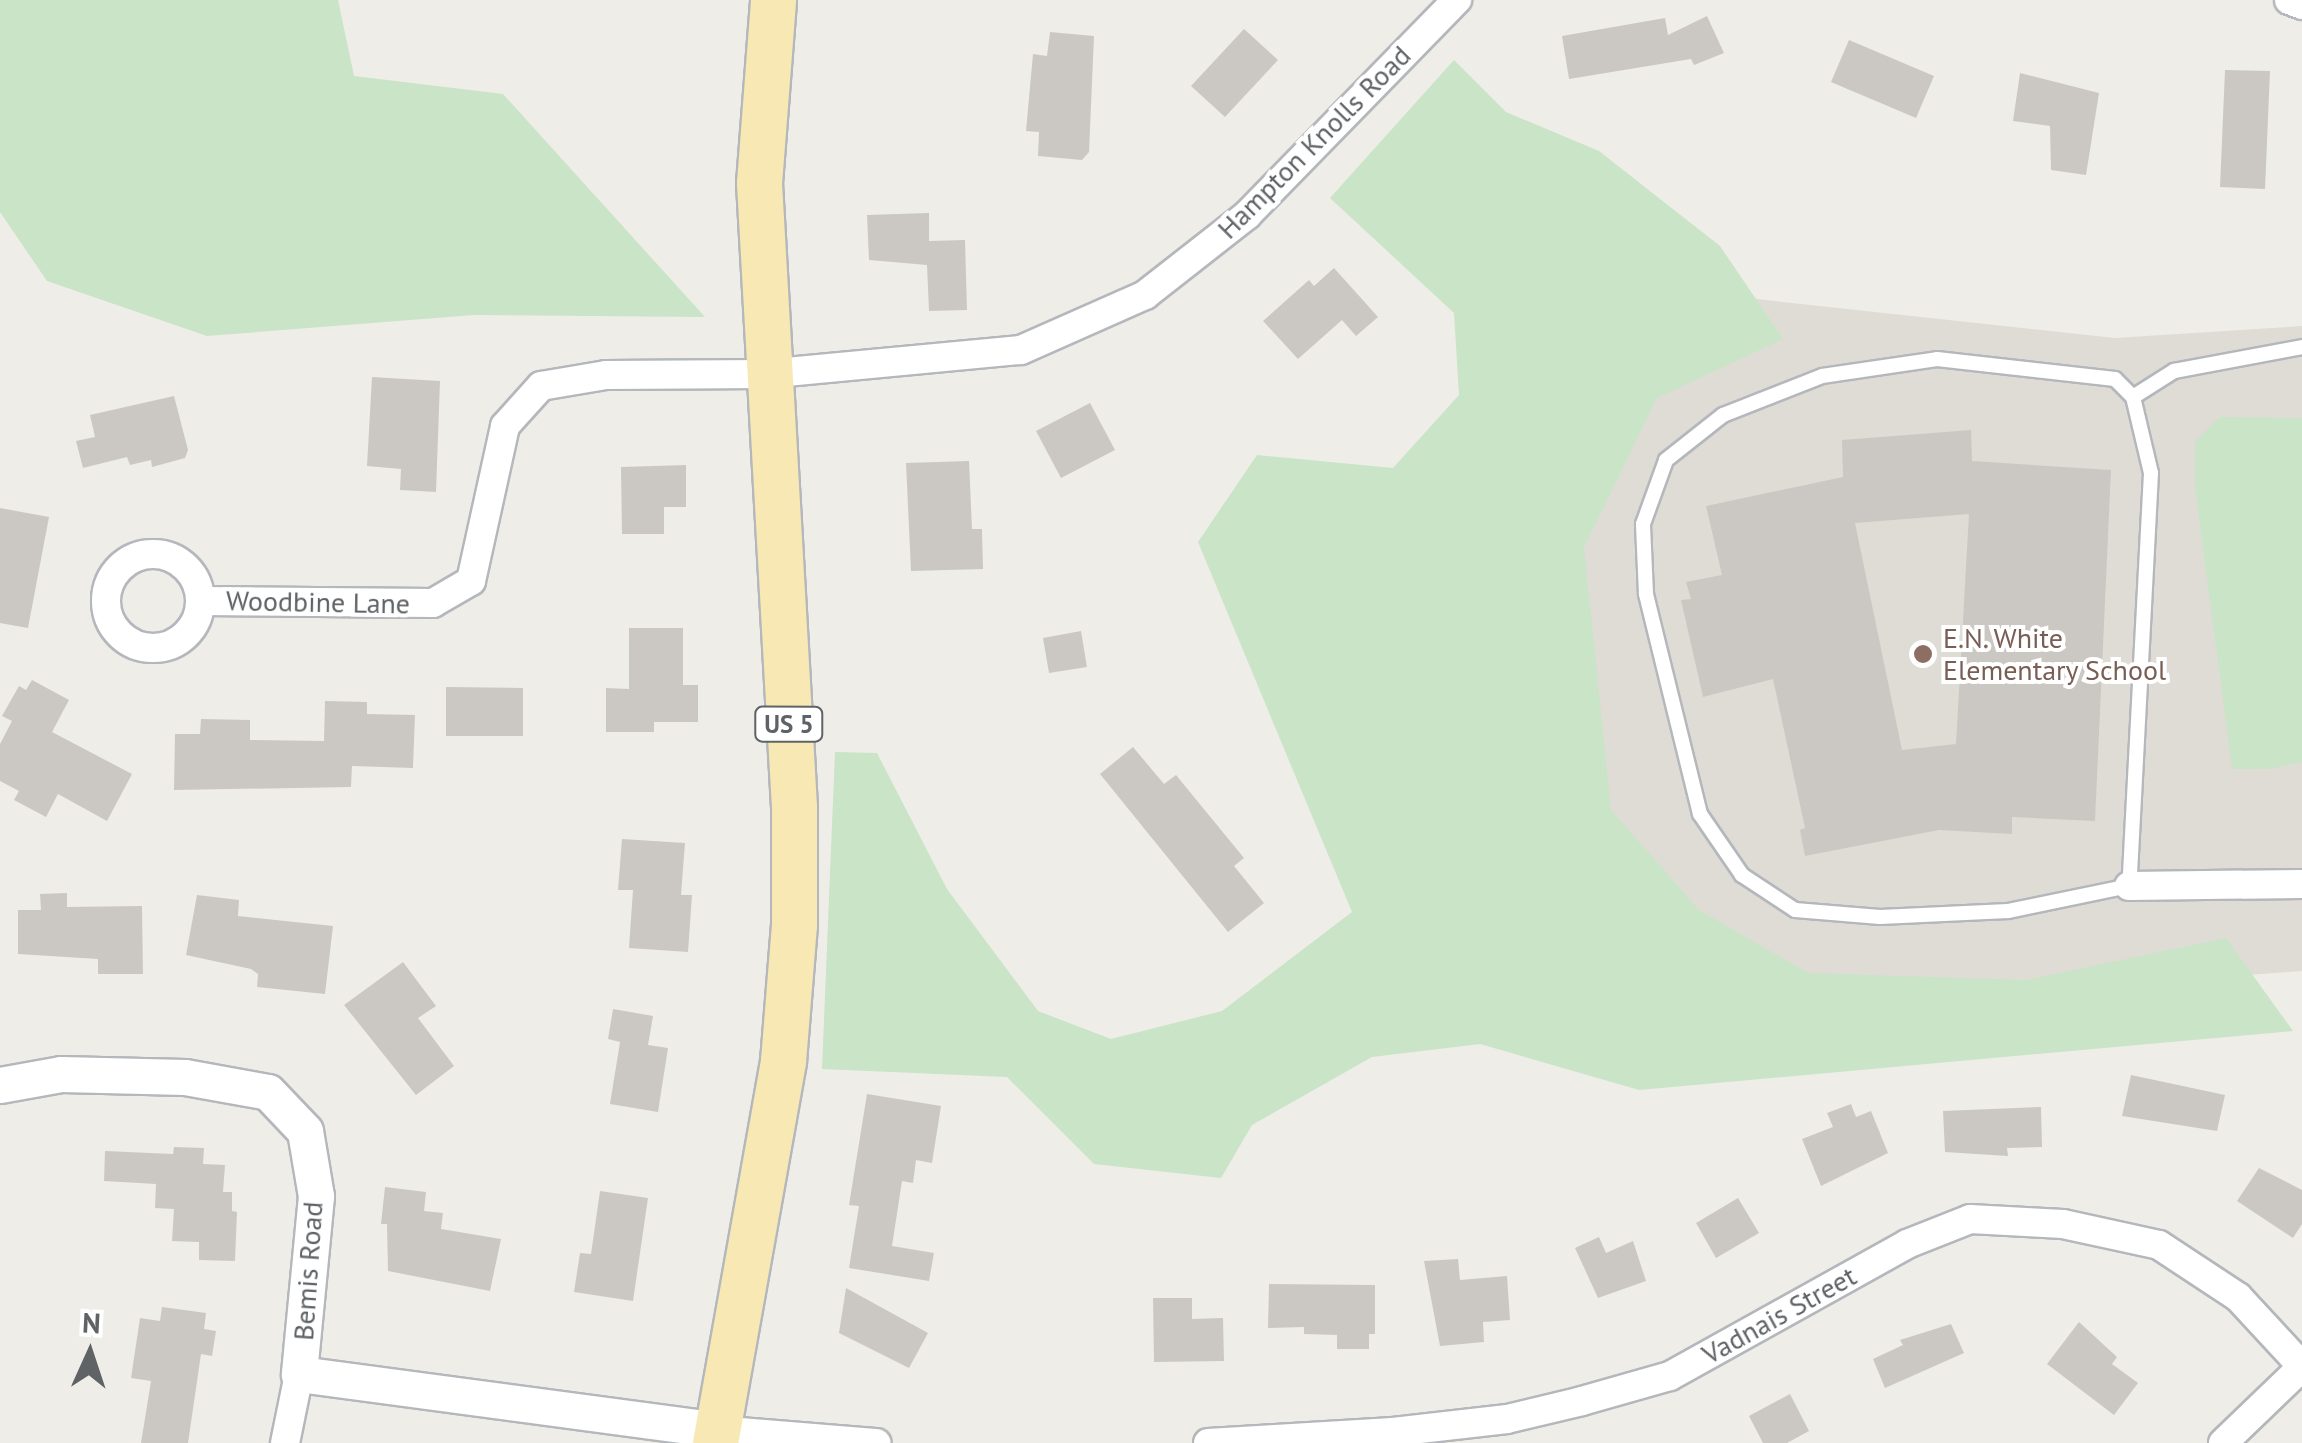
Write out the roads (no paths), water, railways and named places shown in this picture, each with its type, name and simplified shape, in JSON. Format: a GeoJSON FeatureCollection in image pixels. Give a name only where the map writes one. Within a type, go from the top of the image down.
{"type":"FeatureCollection","features":[{"type":"Feature","properties":{"kind":"main road","name":"US 5"},"geometry":{"type":"LineString","coordinates":[[716,1437],[783,1061],[794,924],[794,808],[765,374],[758,182],[773,0]]}},
{"type":"Feature","properties":{"kind":"street","name":"Hampton Knolls Road"},"geometry":{"type":"LineString","coordinates":[[765,374],[1021,350],[1145,295],[1247,216],[1458,0]]}},
{"type":"Feature","properties":{"kind":"street"},"geometry":{"type":"LineString","coordinates":[[2290,0],[2302,4]]}},
{"type":"Feature","properties":{"kind":"street","name":"Woodbine Lane"},"geometry":{"type":"LineString","coordinates":[[201,601],[433,603],[472,581],[506,426],[542,386],[606,375],[765,374]]}},
{"type":"Feature","properties":{"kind":"street"},"geometry":{"type":"LineString","coordinates":[[2129,886],[2302,884]]}},
{"type":"Feature","properties":{"kind":"street","name":"Bemis Road"},"geometry":{"type":"LineString","coordinates":[[0,1086],[61,1074],[185,1077],[268,1092],[305,1131],[316,1196],[299,1374],[716,1437]]}},
{"type":"Feature","properties":{"kind":"street","name":"Vadnais Street"},"geometry":{"type":"LineString","coordinates":[[1208,1443],[1412,1430],[1582,1402],[1670,1376],[1907,1244],[1970,1219],[2063,1224],[2159,1245],[2238,1297],[2302,1366]]}},
{"type":"Feature","properties":{"kind":"street"},"geometry":{"type":"LineString","coordinates":[[2223,1443],[2302,1366]]}},
{"type":"Feature","properties":{"kind":"street"},"geometry":{"type":"LineString","coordinates":[[285,1443],[299,1374]]}},
{"type":"Feature","properties":{"kind":"street"},"geometry":{"type":"LineString","coordinates":[[716,1437],[876,1443]]}},
{"type":"Feature","properties":{"kind":"lane"},"geometry":{"type":"LineString","coordinates":[[2133,397],[2174,371],[2302,347]]}},
{"type":"Feature","properties":{"kind":"lane"},"geometry":{"type":"LineString","coordinates":[[1937,359],[2115,379],[2133,397],[2151,473],[2129,886],[2008,911],[1880,917],[1795,910],[1742,875],[1700,814],[1681,755],[1646,594],[1644,524],[1666,460],[1723,415],[1822,376],[1937,359]]}},
{"type":"Feature","properties":{"kind":"place","name":"E.N. White Elementary School"},"geometry":{"type":"Point","coordinates":[1923,654]}}]}
